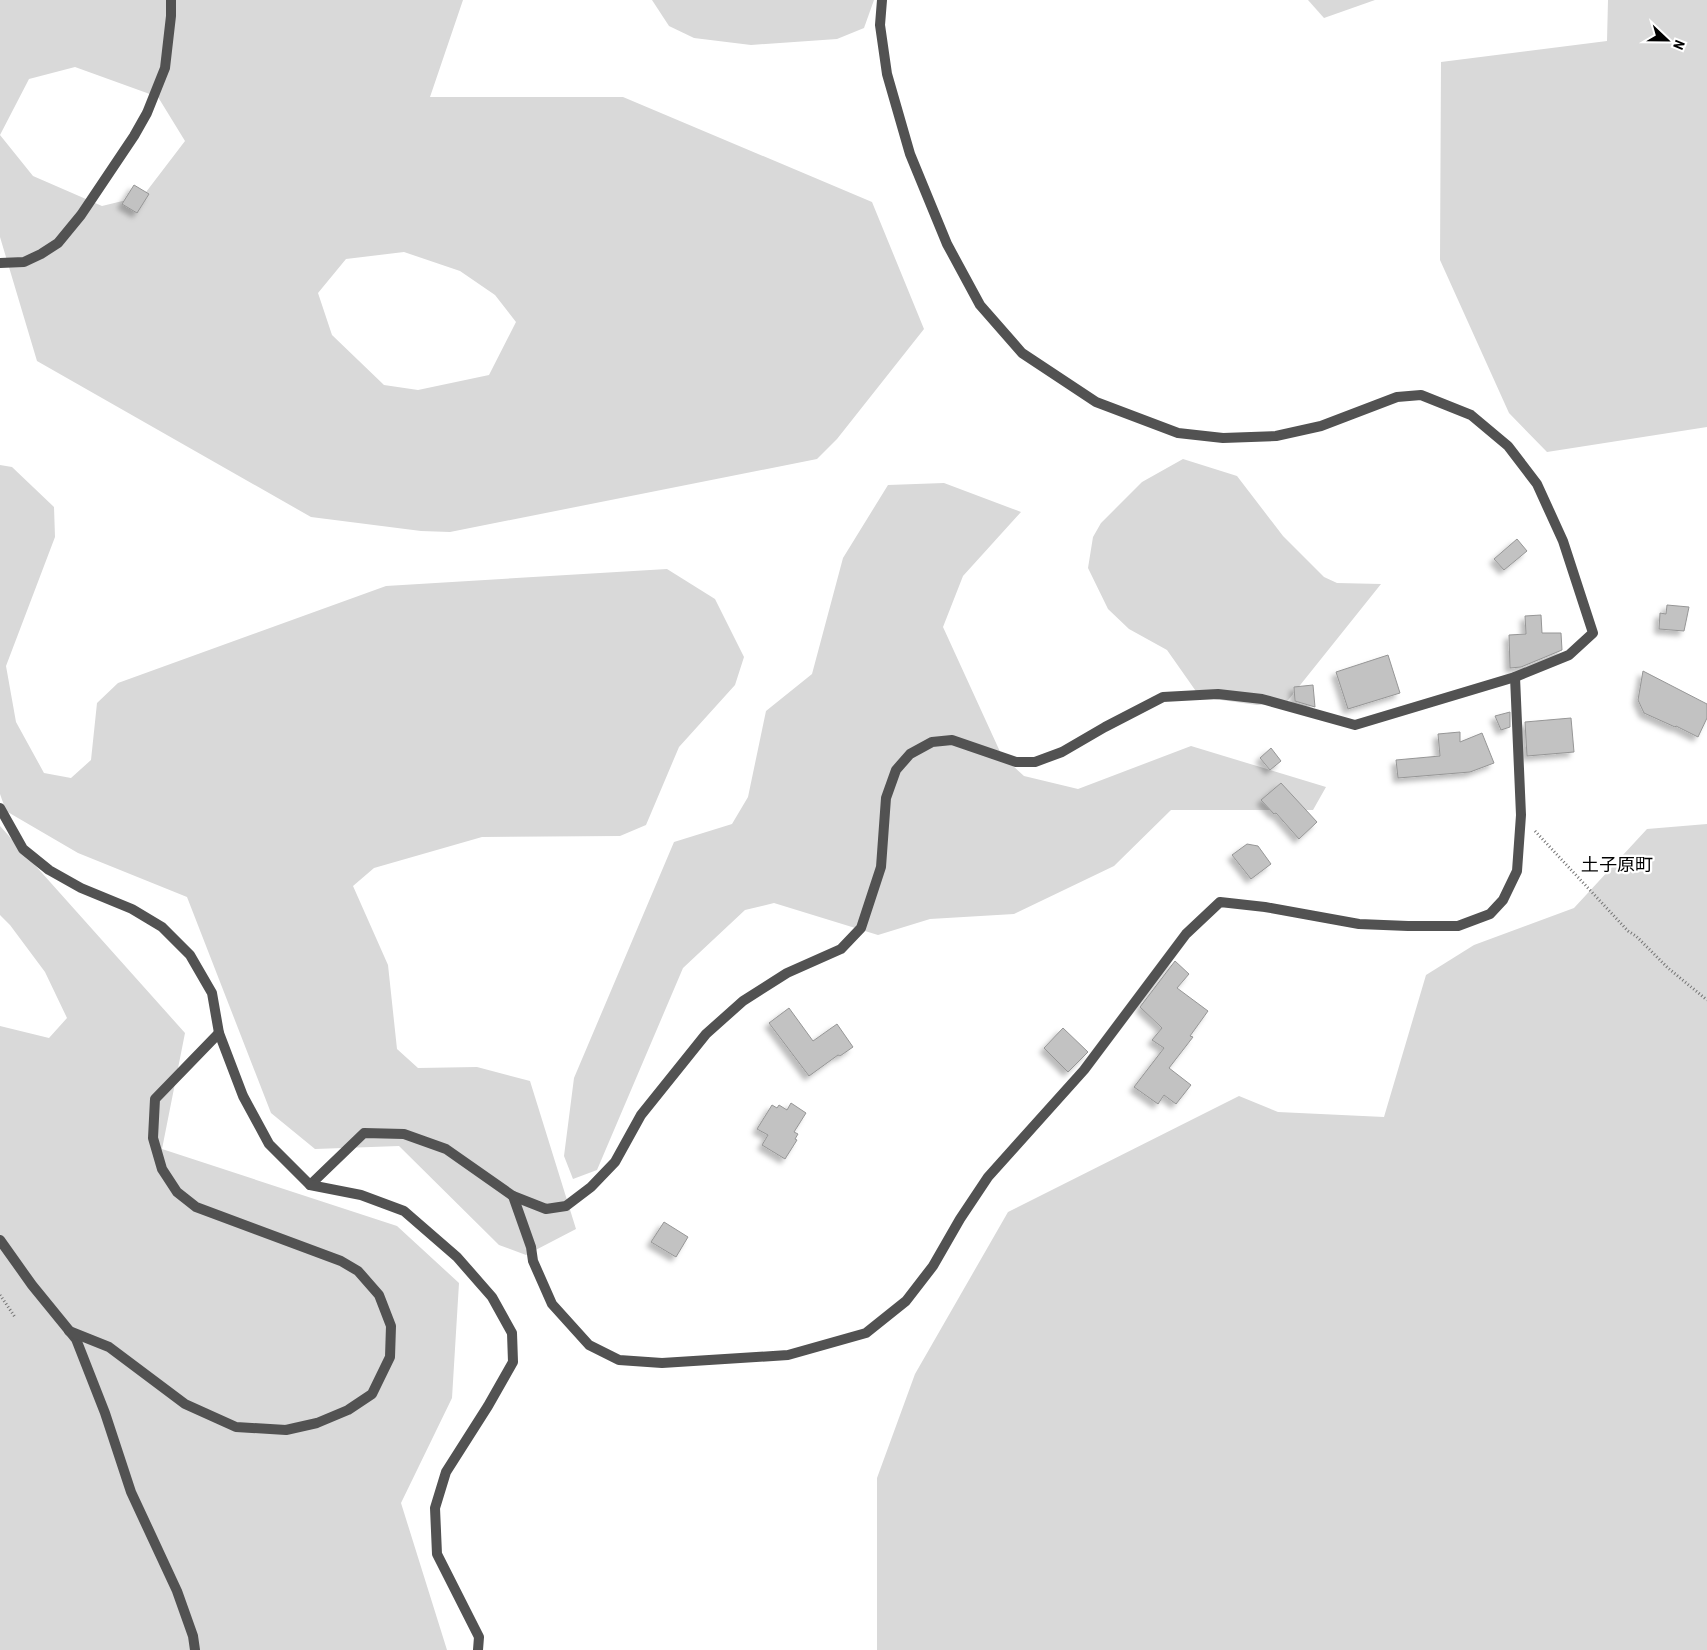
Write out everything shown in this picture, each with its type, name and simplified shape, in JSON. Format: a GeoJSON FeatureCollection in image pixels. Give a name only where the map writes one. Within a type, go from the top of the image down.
{"type":"FeatureCollection","features":[{"type":"Feature","properties":{"kind":"street"},"geometry":{"type":"LineString","coordinates":[[0,262],[24,262],[58,243],[81,214],[134,136],[147,113],[165,68],[171,0]]}},
{"type":"Feature","properties":{"kind":"street"},"geometry":{"type":"LineString","coordinates":[[310,1185],[364,1133],[404,1134],[446,1149],[513,1196],[546,1209],[566,1206],[591,1187],[615,1162],[641,1116],[706,1034],[743,1001],[787,972],[841,949],[861,928],[881,867],[886,798],[896,770],[910,754],[932,742],[952,740],[1016,762],[1035,762],[1062,752],[1163,697],[1218,694],[1262,699],[1355,725],[1515,677],[1569,654],[1593,633],[1563,541],[1537,484],[1508,446],[1471,415],[1421,395],[1397,397],[1320,426],[1276,436],[1224,438],[1178,433],[1096,402],[1022,353],[980,305],[947,244],[910,154],[887,74],[880,25],[882,0]]}},
{"type":"Feature","properties":{"kind":"street"},"geometry":{"type":"LineString","coordinates":[[513,1196],[531,1247],[533,1261],[552,1304],[589,1345],[619,1360],[662,1363],[788,1355],[866,1333],[906,1301],[933,1266],[960,1219],[988,1177],[1084,1070],[1186,934],[1220,902],[1265,907],[1359,924],[1458,926],[1490,914],[1503,900],[1517,871],[1520,816],[1515,677]]}},
{"type":"Feature","properties":{"kind":"street"},"geometry":{"type":"LineString","coordinates":[[0,808],[23,849],[49,870],[81,888],[132,909],[162,927],[190,955],[212,993],[219,1033],[243,1096],[269,1144],[310,1185],[361,1194],[404,1211],[456,1257],[492,1297],[512,1334],[513,1362],[488,1406],[446,1472],[435,1508],[437,1554],[479,1637],[478,1650]]}},
{"type":"Feature","properties":{"kind":"street"},"geometry":{"type":"LineString","coordinates":[[69,1331],[109,1347],[185,1404],[236,1427],[286,1430],[318,1424],[348,1410],[372,1394],[390,1357],[391,1326],[379,1295],[358,1271],[341,1261],[196,1207],[177,1192],[162,1169],[153,1138],[155,1099],[219,1033]]}},
{"type":"Feature","properties":{"kind":"street"},"geometry":{"type":"LineString","coordinates":[[0,1240],[32,1285],[76,1339],[105,1413],[131,1492],[177,1591],[194,1636],[196,1650]]}},
{"type":"Feature","properties":{"kind":"path"},"geometry":{"type":"LineString","coordinates":[[1520,816],[1628,931],[1636,936],[1668,968],[1707,1000]]}},
{"type":"Feature","properties":{"kind":"path"},"geometry":{"type":"LineString","coordinates":[[0,1295],[15,1317]]}},
{"type":"Feature","properties":{"kind":"shaded area"},"geometry":{"type":"Polygon","coordinates":[[[0,0],[463,0],[430,97],[623,97],[872,202],[924,329],[837,439],[817,459],[450,532],[421,531],[311,517],[37,361],[0,237],[0,0]],[[75,67],[29,79],[0,135],[33,176],[102,206],[143,196],[185,141],[158,97],[75,67]],[[404,252],[346,259],[318,293],[332,335],[384,385],[418,390],[489,375],[516,322],[495,295],[460,271],[404,252]]]}},
{"type":"Feature","properties":{"kind":"shaded area"},"geometry":{"type":"Polygon","coordinates":[[[652,0],[874,0],[864,28],[837,39],[751,45],[694,38],[669,26],[652,0]]]}},
{"type":"Feature","properties":{"kind":"shaded area"},"geometry":{"type":"Polygon","coordinates":[[[1308,0],[1375,0],[1324,18],[1308,0]]]}},
{"type":"Feature","properties":{"kind":"shaded area"},"geometry":{"type":"Polygon","coordinates":[[[1608,0],[1707,0],[1707,427],[1547,452],[1509,413],[1440,260],[1441,62],[1607,41],[1608,0]]]}},
{"type":"Feature","properties":{"kind":"shaded area"},"geometry":{"type":"Polygon","coordinates":[[[1183,459],[1237,476],[1283,536],[1324,577],[1337,583],[1381,584],[1285,704],[1257,705],[1200,697],[1167,650],[1129,629],[1108,609],[1088,568],[1093,537],[1101,523],[1142,482],[1183,459]]]}},
{"type":"Feature","properties":{"kind":"shaded area"},"geometry":{"type":"Polygon","coordinates":[[[0,465],[12,467],[54,507],[55,537],[6,666],[16,722],[44,773],[71,778],[91,760],[97,703],[118,683],[386,586],[667,569],[715,599],[744,657],[735,685],[679,747],[646,825],[620,836],[482,837],[374,868],[353,886],[388,965],[397,1049],[418,1068],[477,1067],[530,1081],[576,1229],[526,1255],[499,1245],[399,1146],[315,1149],[271,1113],[187,897],[78,853],[6,811],[0,794],[0,465]]]}},
{"type":"Feature","properties":{"kind":"shaded area"},"geometry":{"type":"Polygon","coordinates":[[[944,483],[1021,512],[963,576],[943,627],[1002,756],[1024,776],[1078,789],[1191,746],[1326,787],[1313,810],[1171,810],[1114,866],[1014,914],[930,919],[878,935],[774,903],[745,910],[683,968],[597,1170],[573,1179],[564,1156],[574,1078],[674,842],[732,824],[748,797],[766,711],[812,674],[843,558],[888,485],[944,483]]]}},
{"type":"Feature","properties":{"kind":"shaded area"},"geometry":{"type":"Polygon","coordinates":[[[1707,824],[1707,1650],[877,1650],[877,1478],[915,1374],[1008,1212],[1239,1096],[1278,1112],[1384,1117],[1426,975],[1474,945],[1574,908],[1647,829],[1707,824]]]}},
{"type":"Feature","properties":{"kind":"shaded area"},"geometry":{"type":"Polygon","coordinates":[[[0,826],[185,1033],[162,1149],[397,1226],[459,1283],[452,1398],[401,1503],[447,1650],[0,1650],[0,1026],[49,1038],[67,1018],[45,972],[10,925],[0,915],[0,826]]]}},
{"type":"Feature","properties":{"kind":"building"},"geometry":{"type":"Polygon","coordinates":[[[134,185],[149,194],[137,213],[122,204],[134,185]]]}},
{"type":"Feature","properties":{"kind":"building"},"geometry":{"type":"Polygon","coordinates":[[[1517,539],[1527,551],[1504,570],[1494,559],[1517,539]]]}},
{"type":"Feature","properties":{"kind":"building"},"geometry":{"type":"Polygon","coordinates":[[[1667,605],[1689,607],[1684,631],[1659,629],[1660,613],[1666,614],[1667,605]]]}},
{"type":"Feature","properties":{"kind":"building"},"geometry":{"type":"Polygon","coordinates":[[[1541,615],[1542,633],[1561,633],[1562,650],[1521,667],[1510,668],[1509,635],[1526,634],[1525,616],[1541,615]]]}},
{"type":"Feature","properties":{"kind":"building"},"geometry":{"type":"Polygon","coordinates":[[[1388,655],[1400,693],[1348,709],[1336,672],[1388,655]]]}},
{"type":"Feature","properties":{"kind":"building"},"geometry":{"type":"Polygon","coordinates":[[[1643,671],[1707,704],[1707,718],[1698,737],[1644,713],[1638,700],[1643,671]]]}},
{"type":"Feature","properties":{"kind":"building"},"geometry":{"type":"Polygon","coordinates":[[[1313,685],[1315,707],[1295,701],[1294,687],[1313,685]]]}},
{"type":"Feature","properties":{"kind":"building"},"geometry":{"type":"Polygon","coordinates":[[[1510,712],[1510,727],[1501,730],[1495,716],[1510,712]]]}},
{"type":"Feature","properties":{"kind":"building"},"geometry":{"type":"Polygon","coordinates":[[[1571,718],[1574,752],[1527,756],[1525,722],[1571,718]]]}},
{"type":"Feature","properties":{"kind":"building"},"geometry":{"type":"Polygon","coordinates":[[[1460,732],[1460,742],[1482,733],[1494,763],[1470,772],[1398,778],[1396,760],[1440,756],[1438,734],[1460,732]]]}},
{"type":"Feature","properties":{"kind":"building"},"geometry":{"type":"Polygon","coordinates":[[[1271,748],[1281,761],[1270,770],[1260,758],[1271,748]]]}},
{"type":"Feature","properties":{"kind":"building"},"geometry":{"type":"Polygon","coordinates":[[[1281,783],[1317,822],[1299,839],[1276,813],[1274,814],[1261,800],[1281,783]]]}},
{"type":"Feature","properties":{"kind":"building"},"geometry":{"type":"Polygon","coordinates":[[[1247,844],[1258,846],[1271,864],[1251,879],[1232,855],[1247,844]]]}},
{"type":"Feature","properties":{"kind":"building"},"geometry":{"type":"Polygon","coordinates":[[[1175,961],[1189,974],[1177,988],[1208,1011],[1190,1036],[1193,1037],[1169,1068],[1191,1085],[1176,1104],[1164,1095],[1158,1104],[1134,1087],[1164,1048],[1152,1040],[1162,1028],[1140,1007],[1175,961]]]}},
{"type":"Feature","properties":{"kind":"building"},"geometry":{"type":"Polygon","coordinates":[[[789,1008],[813,1041],[837,1024],[853,1047],[840,1056],[838,1055],[809,1076],[769,1023],[789,1008]]]}},
{"type":"Feature","properties":{"kind":"building"},"geometry":{"type":"Polygon","coordinates":[[[1063,1028],[1088,1052],[1068,1072],[1044,1048],[1063,1028]]]}},
{"type":"Feature","properties":{"kind":"building"},"geometry":{"type":"Polygon","coordinates":[[[791,1103],[806,1113],[794,1132],[798,1134],[795,1139],[797,1140],[785,1159],[762,1145],[768,1135],[757,1129],[772,1105],[777,1108],[779,1105],[787,1110],[791,1103]]]}},
{"type":"Feature","properties":{"kind":"building"},"geometry":{"type":"Polygon","coordinates":[[[664,1222],[688,1237],[676,1257],[651,1242],[664,1222]]]}},
{"type":"Feature","properties":{"kind":"district","name":"土子原町"},"geometry":{"type":"Point","coordinates":[1617,864]}}]}
